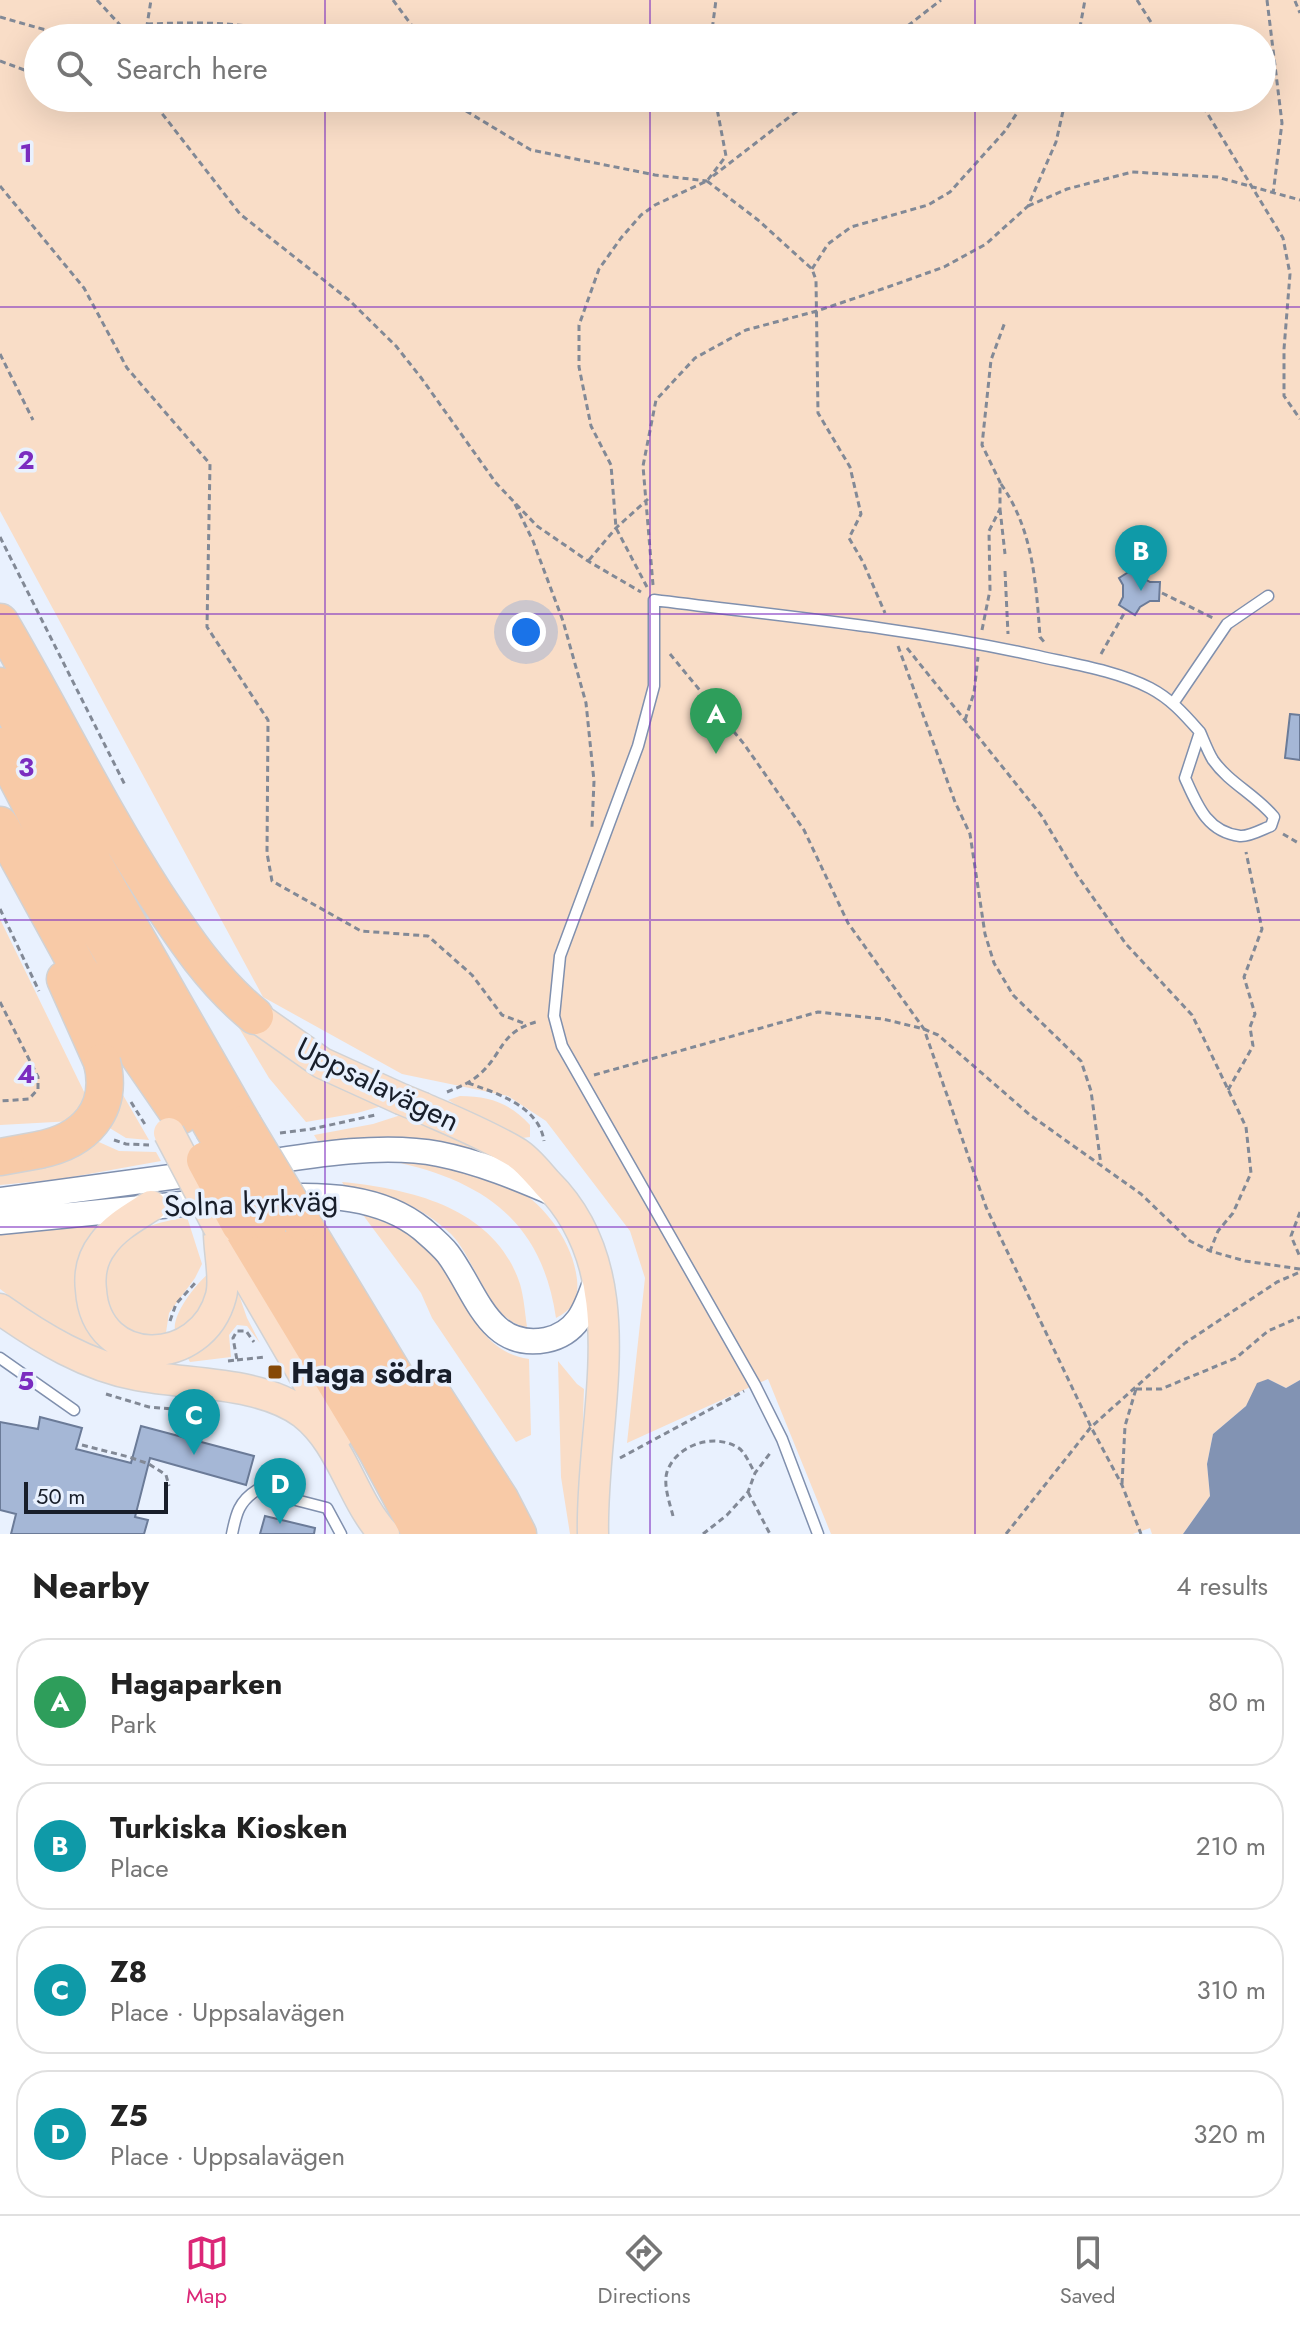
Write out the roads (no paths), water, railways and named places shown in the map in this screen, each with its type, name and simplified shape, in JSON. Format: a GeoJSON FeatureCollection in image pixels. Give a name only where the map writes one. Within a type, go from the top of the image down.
{"type":"FeatureCollection","features":[{"type":"Feature","properties":{"kind":"highway","name":"Uppsalavägen"},"geometry":{"type":"LineString","coordinates":[[0,622],[138,869],[218,982],[255,1016]]}},
{"type":"Feature","properties":{"kind":"highway"},"geometry":{"type":"LineString","coordinates":[[0,686],[94,864],[204,1129],[258,1225],[431,1485],[457,1534]]}},
{"type":"Feature","properties":{"kind":"highway"},"geometry":{"type":"LineString","coordinates":[[0,746],[421,1534]]}},
{"type":"Feature","properties":{"kind":"highway"},"geometry":{"type":"LineString","coordinates":[[0,825],[79,969],[204,1129]]}},
{"type":"Feature","properties":{"kind":"highway"},"geometry":{"type":"LineString","coordinates":[[0,836],[102,1062],[104,1093],[92,1121],[69,1140],[39,1150],[0,1157]]}},
{"type":"Feature","properties":{"kind":"highway"},"geometry":{"type":"LineString","coordinates":[[258,1225],[327,1261],[414,1367],[494,1488],[518,1534]]}},
{"type":"Feature","properties":{"kind":"highway"},"geometry":{"type":"LineString","coordinates":[[327,1261],[491,1534]]}},
{"type":"Feature","properties":{"kind":"main road","name":"Uppsalavägen"},"geometry":{"type":"LineString","coordinates":[[255,1016],[322,1063],[421,1101],[520,1155],[561,1196],[581,1225],[598,1274],[604,1320],[600,1423],[592,1499],[593,1534]]}},
{"type":"Feature","properties":{"kind":"main road"},"geometry":{"type":"LineString","coordinates":[[151,1206],[104,1241],[91,1270],[91,1293],[96,1314],[109,1333],[133,1347],[158,1351],[179,1346],[193,1338],[209,1323],[222,1292],[218,1249],[258,1225],[386,1534]]}},
{"type":"Feature","properties":{"kind":"main road"},"geometry":{"type":"LineString","coordinates":[[0,1309],[31,1331],[83,1359],[134,1375],[230,1388],[287,1404],[301,1412],[326,1436],[370,1519],[386,1534]]}},
{"type":"Feature","properties":{"kind":"street","name":"Solna kyrkväg"},"geometry":{"type":"LineString","coordinates":[[0,1200],[366,1150],[438,1154],[486,1167],[561,1196]]}},
{"type":"Feature","properties":{"kind":"street","name":"Solna kyrkväg"},"geometry":{"type":"LineString","coordinates":[[0,1222],[151,1206],[301,1196],[347,1198],[387,1209],[420,1227],[448,1254],[498,1330],[513,1339],[532,1342],[554,1338],[578,1322],[585,1312],[598,1274]]}},
{"type":"Feature","properties":{"kind":"lane"},"geometry":{"type":"LineString","coordinates":[[1174,702],[1227,624],[1268,596]]}},
{"type":"Feature","properties":{"kind":"lane"},"geometry":{"type":"LineString","coordinates":[[818,1534],[782,1439],[755,1385],[562,1046],[554,1016],[560,956],[638,746],[654,686],[654,600],[979,644],[1097,669],[1148,687],[1174,702],[1200,732],[1214,761],[1274,817],[1271,826],[1242,836],[1212,826],[1198,808],[1185,778],[1200,732]]}},
{"type":"Feature","properties":{"kind":"lane"},"geometry":{"type":"LineString","coordinates":[[0,1358],[74,1410]]}},
{"type":"Feature","properties":{"kind":"lane"},"geometry":{"type":"LineString","coordinates":[[232,1534],[236,1513],[244,1498],[257,1490],[327,1508],[341,1534]]}},
{"type":"Feature","properties":{"kind":"water"},"geometry":{"type":"Polygon","coordinates":[[[1268,1379],[1286,1388],[1300,1380],[1300,1534],[1183,1534],[1210,1496],[1207,1464],[1213,1434],[1246,1406],[1257,1383],[1268,1379]]]}},
{"type":"Feature","properties":{"kind":"place","name":"Turkiska Kiosken"},"geometry":{"type":"Point","coordinates":[1141,591]}},
{"type":"Feature","properties":{"kind":"place","name":"Hagaparken"},"geometry":{"type":"Point","coordinates":[716,754]}},
{"type":"Feature","properties":{"kind":"place","name":"Haga södra"},"geometry":{"type":"Point","coordinates":[275,1372]}},
{"type":"Feature","properties":{"kind":"place","name":"Z8"},"geometry":{"type":"Point","coordinates":[194,1455]}},
{"type":"Feature","properties":{"kind":"place","name":"Z5"},"geometry":{"type":"Point","coordinates":[280,1524]}}]}
